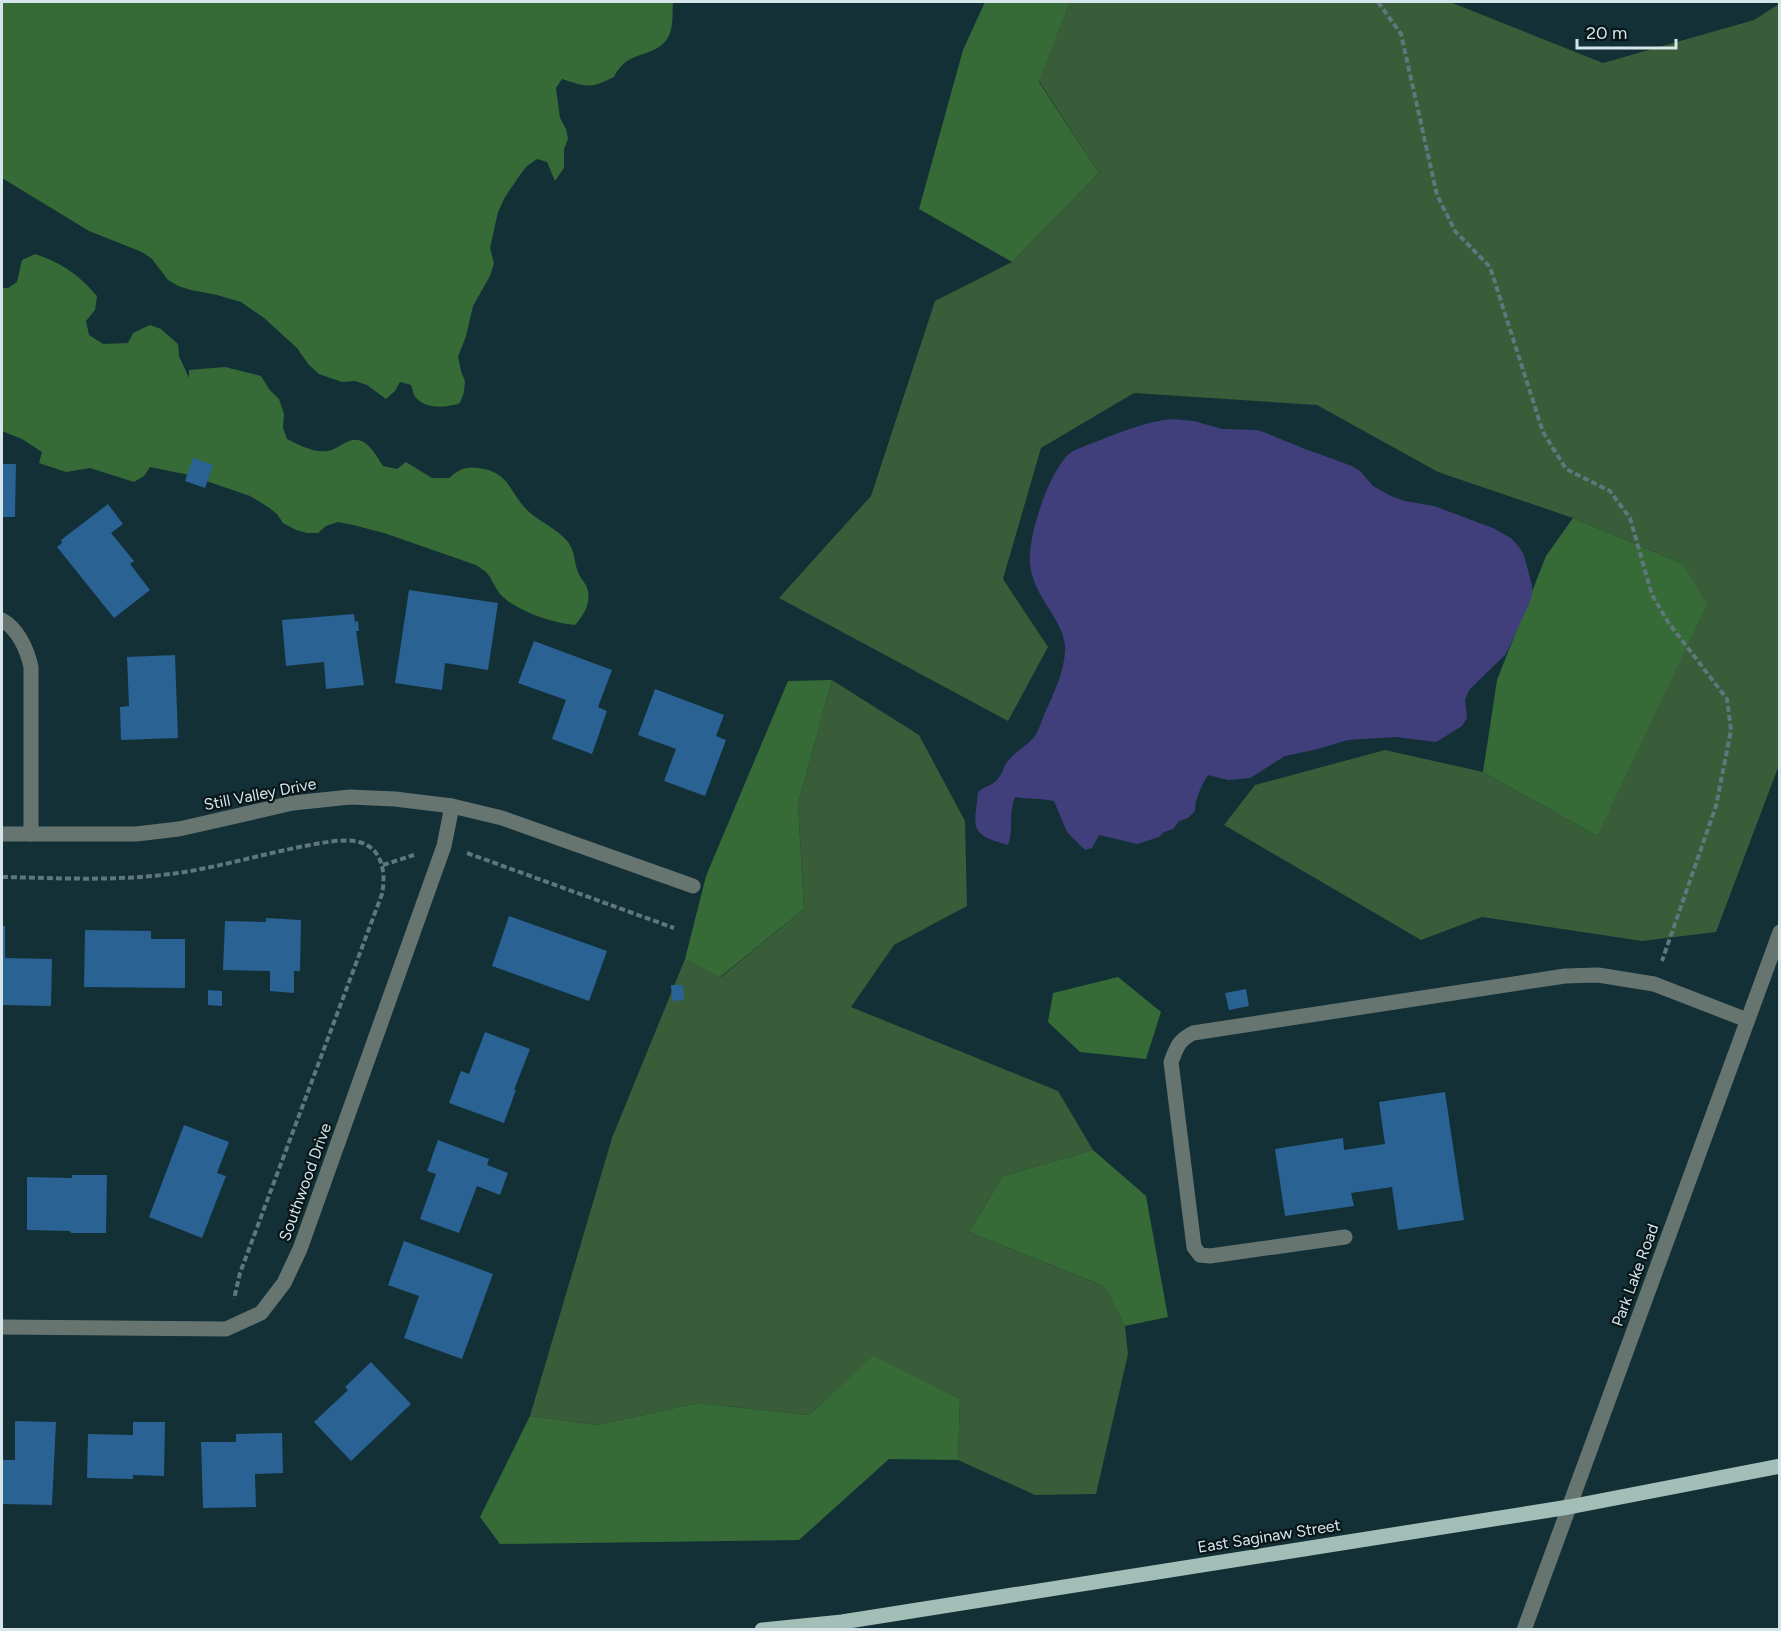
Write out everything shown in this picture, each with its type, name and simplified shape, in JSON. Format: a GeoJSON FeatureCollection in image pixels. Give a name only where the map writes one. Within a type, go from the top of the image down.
{"type":"FeatureCollection","features":[{"type":"Feature","properties":{"kind":"main road","name":"East Saginaw Street"},"geometry":{"type":"LineString","coordinates":[[762,1629],[842,1622],[1569,1507],[1779,1466]]}},
{"type":"Feature","properties":{"kind":"street"},"geometry":{"type":"LineString","coordinates":[[2,620],[7,622],[23,642],[31,667],[31,834]]}},
{"type":"Feature","properties":{"kind":"street","name":"Still Valley Drive"},"geometry":{"type":"LineString","coordinates":[[2,834],[136,834],[179,829],[293,803],[350,797],[395,799],[452,806],[502,818],[693,886]]}},
{"type":"Feature","properties":{"kind":"street","name":"Southwood Drive"},"geometry":{"type":"LineString","coordinates":[[2,1327],[226,1329],[261,1313],[284,1283],[300,1249],[444,846],[452,806]]}},
{"type":"Feature","properties":{"kind":"street","name":"Park Lake Road"},"geometry":{"type":"LineString","coordinates":[[1524,1629],[1779,932]]}},
{"type":"Feature","properties":{"kind":"street"},"geometry":{"type":"LineString","coordinates":[[1345,1237],[1210,1256],[1200,1255],[1194,1247],[1171,1062],[1182,1039],[1193,1033],[1565,976],[1598,975],[1654,984],[1747,1020]]}},
{"type":"Feature","properties":{"kind":"path"},"geometry":{"type":"LineString","coordinates":[[1378,2],[1401,34],[1437,195],[1455,231],[1490,267],[1543,432],[1566,469],[1610,490],[1630,518],[1652,596],[1668,622],[1727,699],[1731,730],[1716,806],[1654,984]]}},
{"type":"Feature","properties":{"kind":"path"},"geometry":{"type":"LineString","coordinates":[[2,878],[105,879],[162,875],[202,869],[267,853],[322,843],[357,841],[368,845],[383,865],[385,879],[382,894],[240,1273],[226,1329]]}},
{"type":"Feature","properties":{"kind":"path"},"geometry":{"type":"LineString","coordinates":[[383,865],[444,846],[674,928]]}},
{"type":"Feature","properties":{"kind":"green space"},"geometry":{"type":"Polygon","coordinates":[[[2,2],[673,2],[671,31],[661,45],[626,62],[614,77],[606,81],[588,86],[562,79],[556,88],[560,118],[568,139],[564,149],[564,168],[555,181],[547,162],[537,159],[527,166],[505,197],[498,212],[490,248],[494,263],[490,276],[473,306],[458,357],[465,381],[464,392],[460,403],[442,407],[423,403],[414,395],[411,385],[400,382],[395,391],[386,399],[367,385],[355,381],[342,382],[319,374],[309,365],[297,348],[264,318],[241,302],[178,286],[168,280],[152,259],[142,252],[89,231],[2,178],[2,2]]]}},
{"type":"Feature","properties":{"kind":"green space"},"geometry":{"type":"Polygon","coordinates":[[[985,2],[1070,2],[1039,82],[1099,173],[1012,262],[919,209],[963,50],[985,2]]]}},
{"type":"Feature","properties":{"kind":"green space"},"geometry":{"type":"Polygon","coordinates":[[[1070,2],[1450,2],[1603,63],[1754,20],[1779,4],[1779,765],[1716,932],[1642,941],[1482,917],[1421,940],[1224,825],[1255,785],[1385,750],[1483,772],[1597,836],[1683,564],[1573,518],[1438,472],[1317,405],[1134,393],[1041,448],[1003,579],[1048,647],[1008,721],[779,598],[871,496],[935,301],[1012,262],[1099,173],[1039,81],[1070,2]]]}},
{"type":"Feature","properties":{"kind":"green space"},"geometry":{"type":"Polygon","coordinates":[[[35,254],[69,270],[97,296],[95,310],[86,321],[89,335],[103,344],[128,343],[133,333],[150,325],[161,329],[178,344],[179,356],[189,378],[189,370],[225,367],[261,376],[279,399],[284,414],[283,428],[287,439],[296,444],[312,450],[327,451],[349,441],[360,441],[373,451],[383,466],[397,469],[406,462],[432,478],[449,478],[466,468],[478,468],[496,473],[508,484],[528,511],[564,537],[570,545],[578,572],[588,593],[588,603],[581,617],[575,625],[535,615],[507,600],[498,592],[487,573],[476,565],[384,533],[338,522],[326,526],[318,533],[296,530],[283,523],[277,514],[250,496],[189,475],[150,467],[144,476],[134,482],[90,468],[66,472],[39,463],[42,452],[22,439],[2,431],[2,288],[8,288],[17,282],[22,260],[35,254]]]}},
{"type":"Feature","properties":{"kind":"green space"},"geometry":{"type":"Polygon","coordinates":[[[1573,518],[1683,564],[1707,604],[1597,836],[1483,772],[1497,680],[1546,556],[1573,518]]]}},
{"type":"Feature","properties":{"kind":"green space"},"geometry":{"type":"Polygon","coordinates":[[[832,680],[919,735],[965,821],[967,906],[894,945],[851,1007],[1058,1091],[1093,1150],[1003,1176],[969,1232],[1104,1286],[1125,1326],[1128,1354],[1096,1494],[1035,1495],[958,1460],[960,1399],[873,1357],[809,1415],[698,1403],[597,1425],[530,1416],[612,1138],[685,959],[721,977],[804,909],[798,804],[832,680]]]}},
{"type":"Feature","properties":{"kind":"green space"},"geometry":{"type":"Polygon","coordinates":[[[832,680],[798,804],[804,909],[720,977],[685,959],[706,876],[788,681],[832,680]]]}},
{"type":"Feature","properties":{"kind":"green space"},"geometry":{"type":"Polygon","coordinates":[[[1118,977],[1161,1012],[1146,1059],[1080,1052],[1048,1022],[1053,993],[1118,977]]]}},
{"type":"Feature","properties":{"kind":"green space"},"geometry":{"type":"Polygon","coordinates":[[[1093,1150],[1146,1196],[1168,1317],[1125,1326],[1104,1286],[969,1232],[1003,1176],[1093,1150]]]}},
{"type":"Feature","properties":{"kind":"green space"},"geometry":{"type":"Polygon","coordinates":[[[873,1356],[960,1399],[958,1460],[889,1459],[799,1540],[500,1544],[480,1517],[530,1416],[597,1425],[698,1403],[809,1415],[873,1356]]]}},
{"type":"Feature","properties":{"kind":"shaded area"},"geometry":{"type":"Polygon","coordinates":[[[1172,419],[1194,421],[1222,429],[1257,430],[1266,433],[1352,466],[1360,471],[1373,486],[1391,496],[1434,506],[1493,528],[1511,538],[1524,555],[1532,586],[1532,596],[1528,606],[1506,654],[1470,689],[1465,699],[1467,718],[1462,726],[1436,742],[1395,737],[1348,740],[1285,756],[1250,778],[1228,780],[1208,775],[1199,793],[1195,811],[1188,818],[1179,821],[1173,829],[1164,832],[1159,837],[1137,844],[1099,835],[1092,848],[1085,850],[1067,832],[1054,801],[1015,797],[1008,845],[995,841],[980,833],[976,828],[978,792],[995,782],[1014,754],[1035,736],[1063,667],[1065,642],[1058,624],[1038,590],[1030,564],[1034,530],[1049,486],[1062,462],[1074,451],[1130,429],[1172,419]]]}},
{"type":"Feature","properties":{"kind":"building"},"geometry":{"type":"Polygon","coordinates":[[[193,458],[213,465],[205,488],[185,481],[193,458]]]}},
{"type":"Feature","properties":{"kind":"building"},"geometry":{"type":"Polygon","coordinates":[[[2,464],[16,464],[15,517],[2,517],[2,464]]]}},
{"type":"Feature","properties":{"kind":"building"},"geometry":{"type":"Polygon","coordinates":[[[108,504],[123,524],[111,533],[134,561],[130,564],[150,590],[114,618],[57,547],[62,543],[61,540],[108,504]]]}},
{"type":"Feature","properties":{"kind":"building"},"geometry":{"type":"Polygon","coordinates":[[[409,590],[498,603],[488,670],[445,663],[442,690],[395,683],[409,590]]]}},
{"type":"Feature","properties":{"kind":"building"},"geometry":{"type":"Polygon","coordinates":[[[354,614],[355,622],[358,621],[359,631],[356,631],[364,685],[326,689],[324,662],[286,666],[282,620],[354,614]]]}},
{"type":"Feature","properties":{"kind":"building"},"geometry":{"type":"Polygon","coordinates":[[[534,641],[612,670],[598,707],[607,711],[592,754],[552,739],[566,700],[518,683],[534,641]]]}},
{"type":"Feature","properties":{"kind":"building"},"geometry":{"type":"Polygon","coordinates":[[[175,655],[178,738],[121,740],[120,707],[129,706],[127,657],[175,655]]]}},
{"type":"Feature","properties":{"kind":"building"},"geometry":{"type":"Polygon","coordinates":[[[655,689],[724,715],[716,736],[726,740],[705,796],[664,781],[676,749],[638,735],[655,689]]]}},
{"type":"Feature","properties":{"kind":"building"},"geometry":{"type":"Polygon","coordinates":[[[509,916],[607,951],[589,1001],[492,966],[509,916]]]}},
{"type":"Feature","properties":{"kind":"building"},"geometry":{"type":"Polygon","coordinates":[[[266,918],[301,920],[300,971],[294,971],[294,993],[270,991],[270,971],[223,970],[225,921],[266,922],[266,918]]]}},
{"type":"Feature","properties":{"kind":"building"},"geometry":{"type":"Polygon","coordinates":[[[2,926],[5,926],[5,958],[52,959],[51,1006],[2,1005],[2,926]]]}},
{"type":"Feature","properties":{"kind":"building"},"geometry":{"type":"Polygon","coordinates":[[[85,930],[151,931],[151,939],[185,939],[185,988],[84,987],[85,930]]]}},
{"type":"Feature","properties":{"kind":"building"},"geometry":{"type":"Polygon","coordinates":[[[671,985],[683,985],[684,1000],[672,1001],[671,985]]]}},
{"type":"Feature","properties":{"kind":"building"},"geometry":{"type":"Polygon","coordinates":[[[1246,989],[1249,1006],[1229,1010],[1225,993],[1246,989]]]}},
{"type":"Feature","properties":{"kind":"building"},"geometry":{"type":"Polygon","coordinates":[[[208,990],[222,991],[222,1006],[208,1005],[208,990]]]}},
{"type":"Feature","properties":{"kind":"building"},"geometry":{"type":"Polygon","coordinates":[[[485,1032],[530,1049],[504,1123],[449,1103],[461,1071],[469,1074],[485,1032]]]}},
{"type":"Feature","properties":{"kind":"building"},"geometry":{"type":"Polygon","coordinates":[[[1445,1092],[1464,1220],[1398,1230],[1392,1187],[1351,1193],[1354,1206],[1285,1216],[1275,1149],[1343,1138],[1344,1150],[1385,1144],[1379,1102],[1445,1092]]]}},
{"type":"Feature","properties":{"kind":"building"},"geometry":{"type":"Polygon","coordinates":[[[184,1125],[229,1142],[217,1173],[226,1176],[202,1238],[149,1217],[184,1125]]]}},
{"type":"Feature","properties":{"kind":"building"},"geometry":{"type":"Polygon","coordinates":[[[438,1140],[489,1159],[487,1165],[508,1173],[500,1195],[477,1186],[459,1233],[420,1219],[436,1174],[427,1171],[438,1140]]]}},
{"type":"Feature","properties":{"kind":"building"},"geometry":{"type":"Polygon","coordinates":[[[72,1175],[107,1175],[106,1233],[27,1230],[27,1177],[72,1178],[72,1175]]]}},
{"type":"Feature","properties":{"kind":"building"},"geometry":{"type":"Polygon","coordinates":[[[404,1241],[493,1274],[462,1359],[404,1338],[419,1296],[388,1285],[404,1241]]]}},
{"type":"Feature","properties":{"kind":"building"},"geometry":{"type":"Polygon","coordinates":[[[371,1362],[411,1404],[351,1461],[314,1422],[348,1390],[345,1387],[371,1362]]]}},
{"type":"Feature","properties":{"kind":"building"},"geometry":{"type":"Polygon","coordinates":[[[15,1421],[56,1422],[52,1505],[2,1504],[2,1460],[15,1460],[15,1421]]]}},
{"type":"Feature","properties":{"kind":"building"},"geometry":{"type":"Polygon","coordinates":[[[133,1422],[165,1422],[164,1476],[133,1475],[133,1479],[87,1478],[88,1434],[133,1435],[133,1422]]]}},
{"type":"Feature","properties":{"kind":"building"},"geometry":{"type":"Polygon","coordinates":[[[282,1433],[283,1473],[255,1474],[256,1507],[203,1508],[201,1442],[236,1442],[236,1434],[282,1433]]]}}]}
